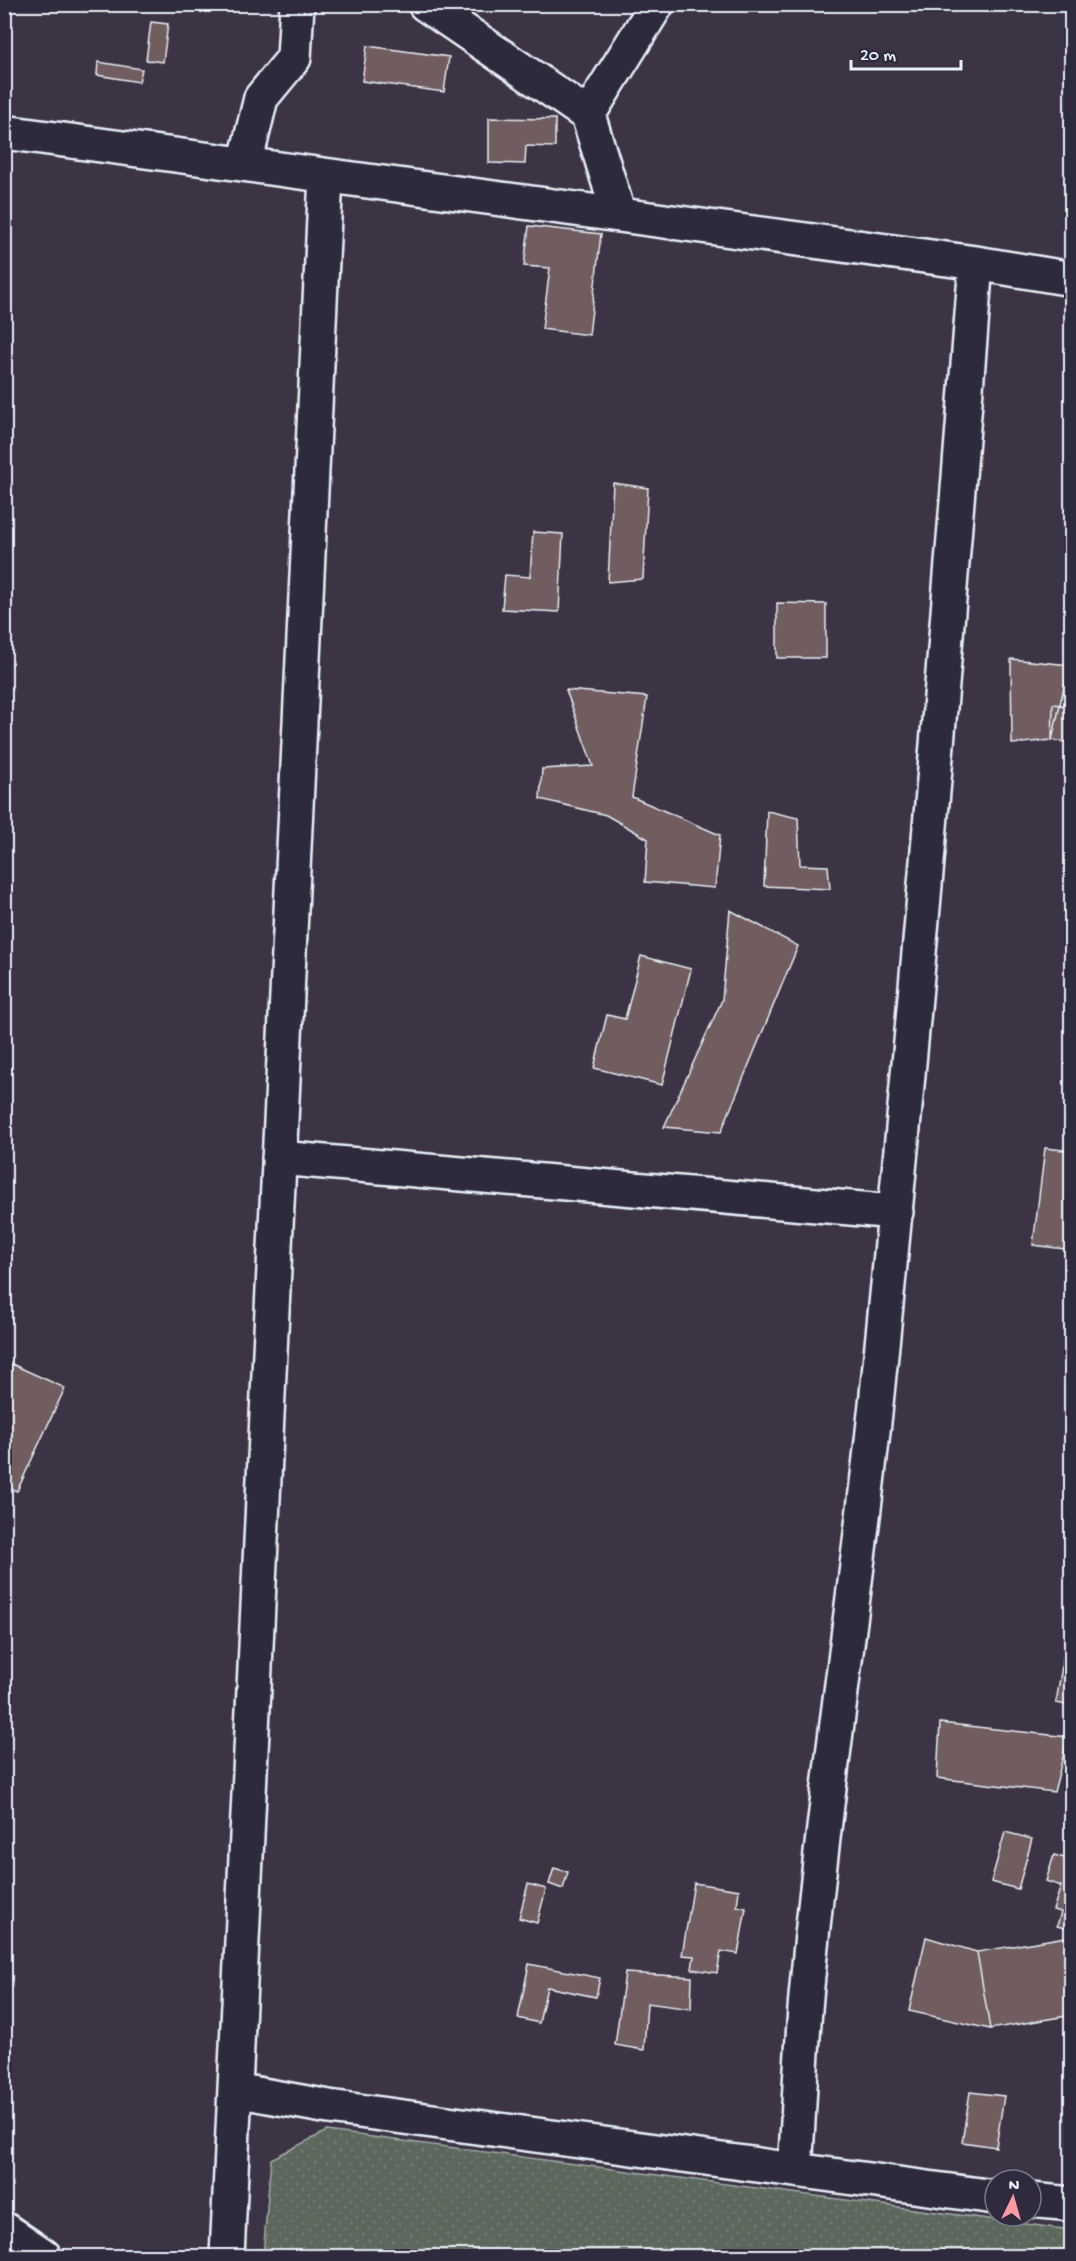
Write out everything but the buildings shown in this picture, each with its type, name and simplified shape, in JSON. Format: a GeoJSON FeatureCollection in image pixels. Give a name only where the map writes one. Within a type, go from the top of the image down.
{"type":"FeatureCollection","features":[{"type":"Feature","properties":{"kind":"street"},"geometry":{"type":"LineString","coordinates":[[245,164],[261,98],[294,58],[297,4]]}},
{"type":"Feature","properties":{"kind":"street"},"geometry":{"type":"LineString","coordinates":[[425,4],[588,115],[619,215]]}},
{"type":"Feature","properties":{"kind":"street"},"geometry":{"type":"LineString","coordinates":[[588,115],[657,4]]}},
{"type":"Feature","properties":{"kind":"street"},"geometry":{"type":"LineString","coordinates":[[4,132],[976,263],[1071,279]]}},
{"type":"Feature","properties":{"kind":"street"},"geometry":{"type":"LineString","coordinates":[[227,2256],[326,176]]}},
{"type":"Feature","properties":{"kind":"street"},"geometry":{"type":"LineString","coordinates":[[795,2170],[806,1998],[828,1801],[864,1519],[896,1212],[976,263]]}},
{"type":"Feature","properties":{"kind":"street"},"geometry":{"type":"LineString","coordinates":[[279,1158],[896,1212]]}},
{"type":"Feature","properties":{"kind":"street"},"geometry":{"type":"LineString","coordinates":[[236,2090],[329,2108],[983,2195]]}},
{"type":"Feature","properties":{"kind":"street"},"geometry":{"type":"LineString","coordinates":[[1043,2201],[1071,2204]]}},
{"type":"Feature","properties":{"kind":"street"},"geometry":{"type":"LineString","coordinates":[[4,2229],[44,2256]]}},
{"type":"Feature","properties":{"kind":"green space"},"geometry":{"type":"Polygon","coordinates":[[[327,2131],[983,2218],[983,2228],[1043,2226],[1071,2230],[1071,2256],[263,2256],[271,2159],[327,2131]]]}}]}
